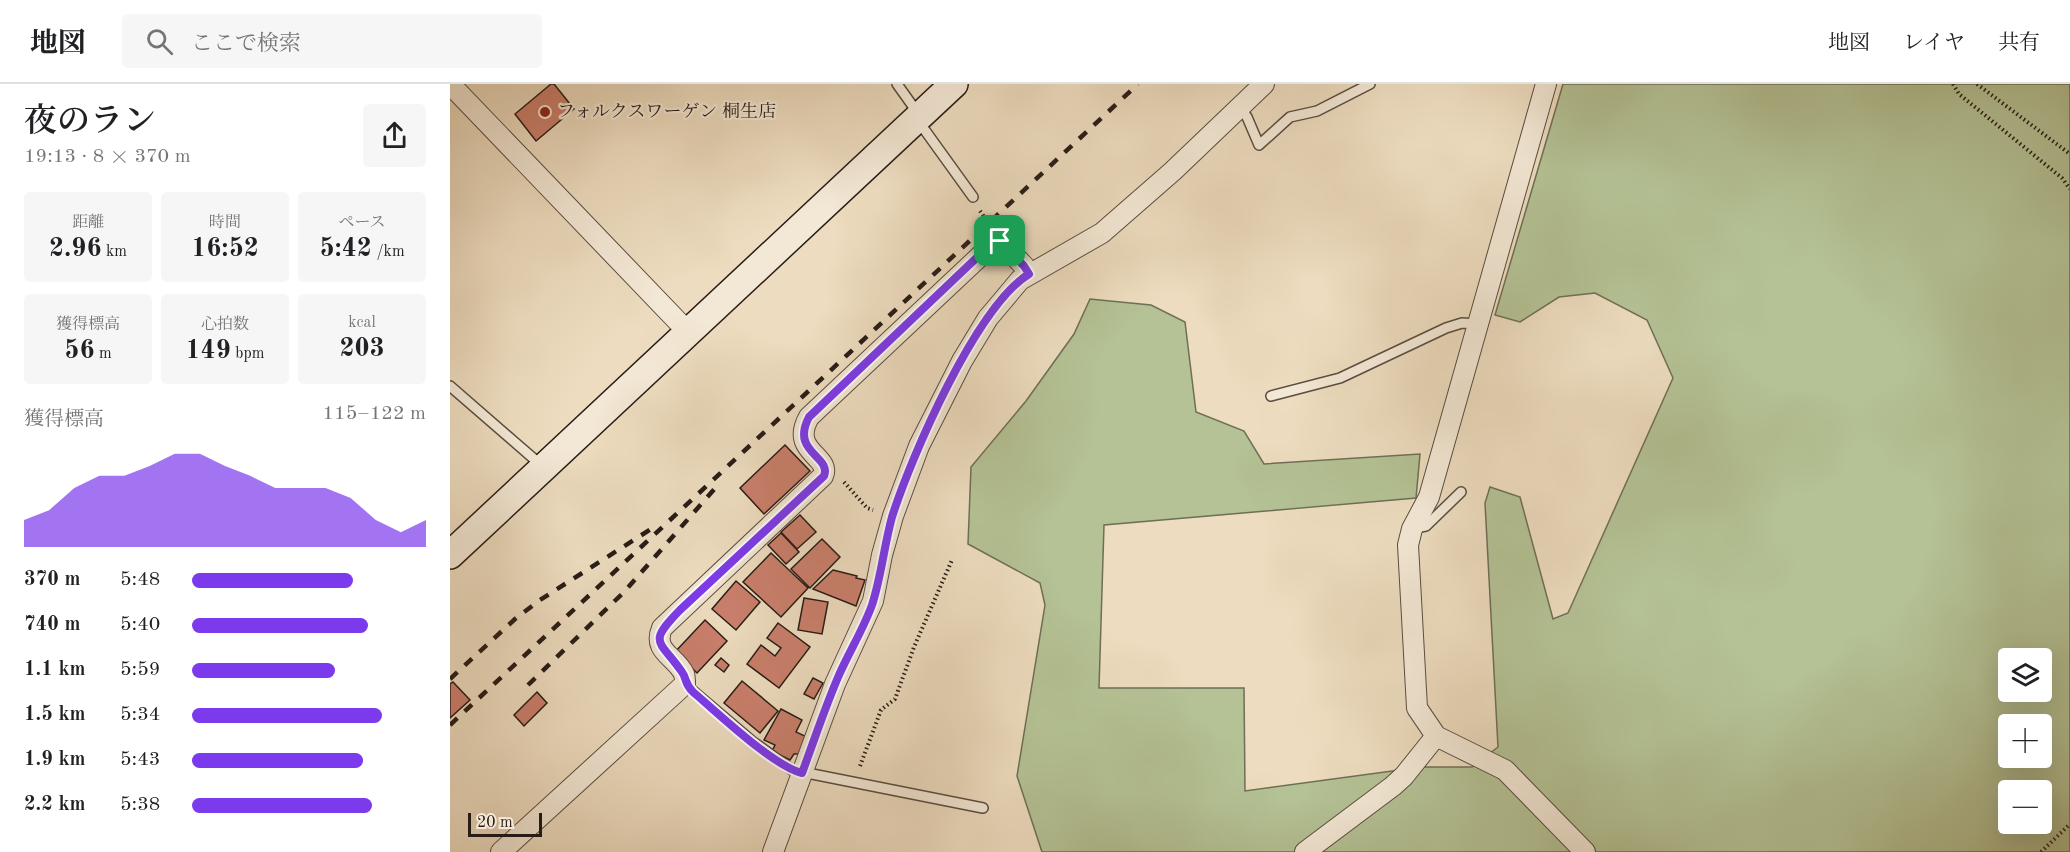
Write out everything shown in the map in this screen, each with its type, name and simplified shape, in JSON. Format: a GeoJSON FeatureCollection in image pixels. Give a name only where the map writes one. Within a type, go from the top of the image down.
{"type":"FeatureCollection","features":[{"type":"Feature","properties":{"kind":"street"},"geometry":{"type":"LineString","coordinates":[[450,84],[688,332]]}},
{"type":"Feature","properties":{"kind":"street"},"geometry":{"type":"LineString","coordinates":[[450,555],[954,84]]}},
{"type":"Feature","properties":{"kind":"street"},"geometry":{"type":"LineString","coordinates":[[1546,84],[1429,497],[1412,529],[1408,545],[1417,708],[1436,736],[1505,770],[1585,852]]}},
{"type":"Feature","properties":{"kind":"street"},"geometry":{"type":"LineString","coordinates":[[773,852],[835,684],[871,608],[893,516],[919,446],[962,361],[987,318],[1020,280],[1102,233],[1173,171],[1259,86]]}},
{"type":"Feature","properties":{"kind":"street"},"geometry":{"type":"LineString","coordinates":[[505,851],[685,684],[684,674],[660,646],[658,637],[662,628],[824,476],[825,465],[807,448],[804,437],[805,425],[809,417],[989,246],[1000,241],[1029,274]]}},
{"type":"Feature","properties":{"kind":"street"},"geometry":{"type":"LineString","coordinates":[[1305,852],[1393,786],[1404,776],[1436,736]]}},
{"type":"Feature","properties":{"kind":"lane"},"geometry":{"type":"LineString","coordinates":[[897,84],[912,105],[924,129],[973,197]]}},
{"type":"Feature","properties":{"kind":"lane"},"geometry":{"type":"LineString","coordinates":[[1240,107],[1259,145],[1290,117],[1317,111],[1370,84]]}},
{"type":"Feature","properties":{"kind":"lane"},"geometry":{"type":"LineString","coordinates":[[1271,396],[1340,378],[1446,327],[1462,323],[1477,324]]}},
{"type":"Feature","properties":{"kind":"lane"},"geometry":{"type":"LineString","coordinates":[[450,386],[543,466]]}},
{"type":"Feature","properties":{"kind":"lane"},"geometry":{"type":"LineString","coordinates":[[1412,529],[1426,526],[1461,492]]}},
{"type":"Feature","properties":{"kind":"lane"},"geometry":{"type":"LineString","coordinates":[[685,684],[752,741],[792,770],[983,808]]}},
{"type":"Feature","properties":{"kind":"path"},"geometry":{"type":"LineString","coordinates":[[1953,84],[1959,94],[2062,178],[2070,189]]}},
{"type":"Feature","properties":{"kind":"path"},"geometry":{"type":"LineString","coordinates":[[1977,84],[2070,154]]}},
{"type":"Feature","properties":{"kind":"path"},"geometry":{"type":"LineString","coordinates":[[973,197],[1000,241]]}},
{"type":"Feature","properties":{"kind":"path"},"geometry":{"type":"LineString","coordinates":[[826,471],[839,477],[867,508],[893,516]]}},
{"type":"Feature","properties":{"kind":"path"},"geometry":{"type":"LineString","coordinates":[[848,781],[862,763],[881,710],[895,699],[914,647],[952,560]]}},
{"type":"Feature","properties":{"kind":"path"},"geometry":{"type":"LineString","coordinates":[[2041,852],[2070,824]]}},
{"type":"Feature","properties":{"kind":"green space"},"geometry":{"type":"Polygon","coordinates":[[[1563,84],[2070,84],[2070,852],[1042,852],[1017,776],[1045,605],[1040,583],[968,544],[971,467],[1026,401],[1074,334],[1090,299],[1151,305],[1185,322],[1196,412],[1244,431],[1264,464],[1420,454],[1416,498],[1104,525],[1099,688],[1244,688],[1245,791],[1422,767],[1472,767],[1498,747],[1485,503],[1490,487],[1520,497],[1553,619],[1568,613],[1673,378],[1647,320],[1595,293],[1559,297],[1520,322],[1495,315],[1563,84]]]}},
{"type":"Feature","properties":{"kind":"building"},"geometry":{"type":"Polygon","coordinates":[[[551,84],[554,84],[574,109],[536,141],[515,114],[551,84]]]}},
{"type":"Feature","properties":{"kind":"building"},"geometry":{"type":"Polygon","coordinates":[[[785,445],[810,471],[764,514],[740,488],[785,445]]]}},
{"type":"Feature","properties":{"kind":"building"},"geometry":{"type":"Polygon","coordinates":[[[800,515],[816,532],[797,549],[781,532],[800,515]]]}},
{"type":"Feature","properties":{"kind":"building"},"geometry":{"type":"Polygon","coordinates":[[[781,533],[799,552],[786,564],[768,545],[781,533]]]}},
{"type":"Feature","properties":{"kind":"building"},"geometry":{"type":"Polygon","coordinates":[[[822,539],[840,557],[810,588],[791,569],[822,539]]]}},
{"type":"Feature","properties":{"kind":"building"},"geometry":{"type":"Polygon","coordinates":[[[771,553],[808,588],[781,617],[743,582],[771,553]]]}},
{"type":"Feature","properties":{"kind":"building"},"geometry":{"type":"Polygon","coordinates":[[[833,570],[865,580],[856,606],[813,589],[833,570]]]}},
{"type":"Feature","properties":{"kind":"building"},"geometry":{"type":"Polygon","coordinates":[[[736,581],[760,602],[736,630],[712,609],[736,581]]]}},
{"type":"Feature","properties":{"kind":"building"},"geometry":{"type":"Polygon","coordinates":[[[804,598],[828,602],[822,634],[798,630],[804,598]]]}},
{"type":"Feature","properties":{"kind":"building"},"geometry":{"type":"Polygon","coordinates":[[[705,620],[727,641],[697,673],[675,652],[705,620]]]}},
{"type":"Feature","properties":{"kind":"building"},"geometry":{"type":"Polygon","coordinates":[[[778,623],[810,647],[779,688],[747,664],[761,645],[775,656],[781,648],[767,638],[778,623]]]}},
{"type":"Feature","properties":{"kind":"building"},"geometry":{"type":"Polygon","coordinates":[[[721,658],[729,665],[724,672],[715,665],[721,658]]]}},
{"type":"Feature","properties":{"kind":"building"},"geometry":{"type":"Polygon","coordinates":[[[813,678],[823,683],[814,699],[804,694],[813,678]]]}},
{"type":"Feature","properties":{"kind":"building"},"geometry":{"type":"Polygon","coordinates":[[[742,681],[778,711],[760,733],[724,703],[742,681]]]}},
{"type":"Feature","properties":{"kind":"building"},"geometry":{"type":"Polygon","coordinates":[[[453,682],[470,700],[450,718],[450,684],[453,682]]]}},
{"type":"Feature","properties":{"kind":"building"},"geometry":{"type":"Polygon","coordinates":[[[537,692],[547,703],[524,726],[514,715],[537,692]]]}},
{"type":"Feature","properties":{"kind":"building"},"geometry":{"type":"Polygon","coordinates":[[[781,709],[802,720],[796,732],[807,737],[798,754],[794,754],[790,760],[772,751],[775,745],[764,740],[781,709]]]}},
{"type":"Feature","properties":{"kind":"railway"},"geometry":{"type":"LineString","coordinates":[[450,725],[1138,84]]}},
{"type":"Feature","properties":{"kind":"railway"},"geometry":{"type":"LineString","coordinates":[[528,685],[624,592],[718,485]]}},
{"type":"Feature","properties":{"kind":"railway"},"geometry":{"type":"LineString","coordinates":[[450,679],[515,619],[540,600],[651,529]]}},
{"type":"Feature","properties":{"kind":"place","name":"フォルクスワーゲン 桐生店"},"geometry":{"type":"Point","coordinates":[545,112]}},
{"type":"Feature","properties":{"kind":"route"},"geometry":{"type":"LineString","coordinates":[[1000,241],[1029,274],[1011,288],[987,318],[962,361],[919,446],[893,516],[868,614],[835,684],[802,773],[792,770],[752,741],[693,692],[685,684],[684,674],[660,646],[658,637],[662,628],[680,610],[824,476],[825,465],[807,448],[804,437],[805,425],[809,417],[989,246],[1000,241]]}}]}
